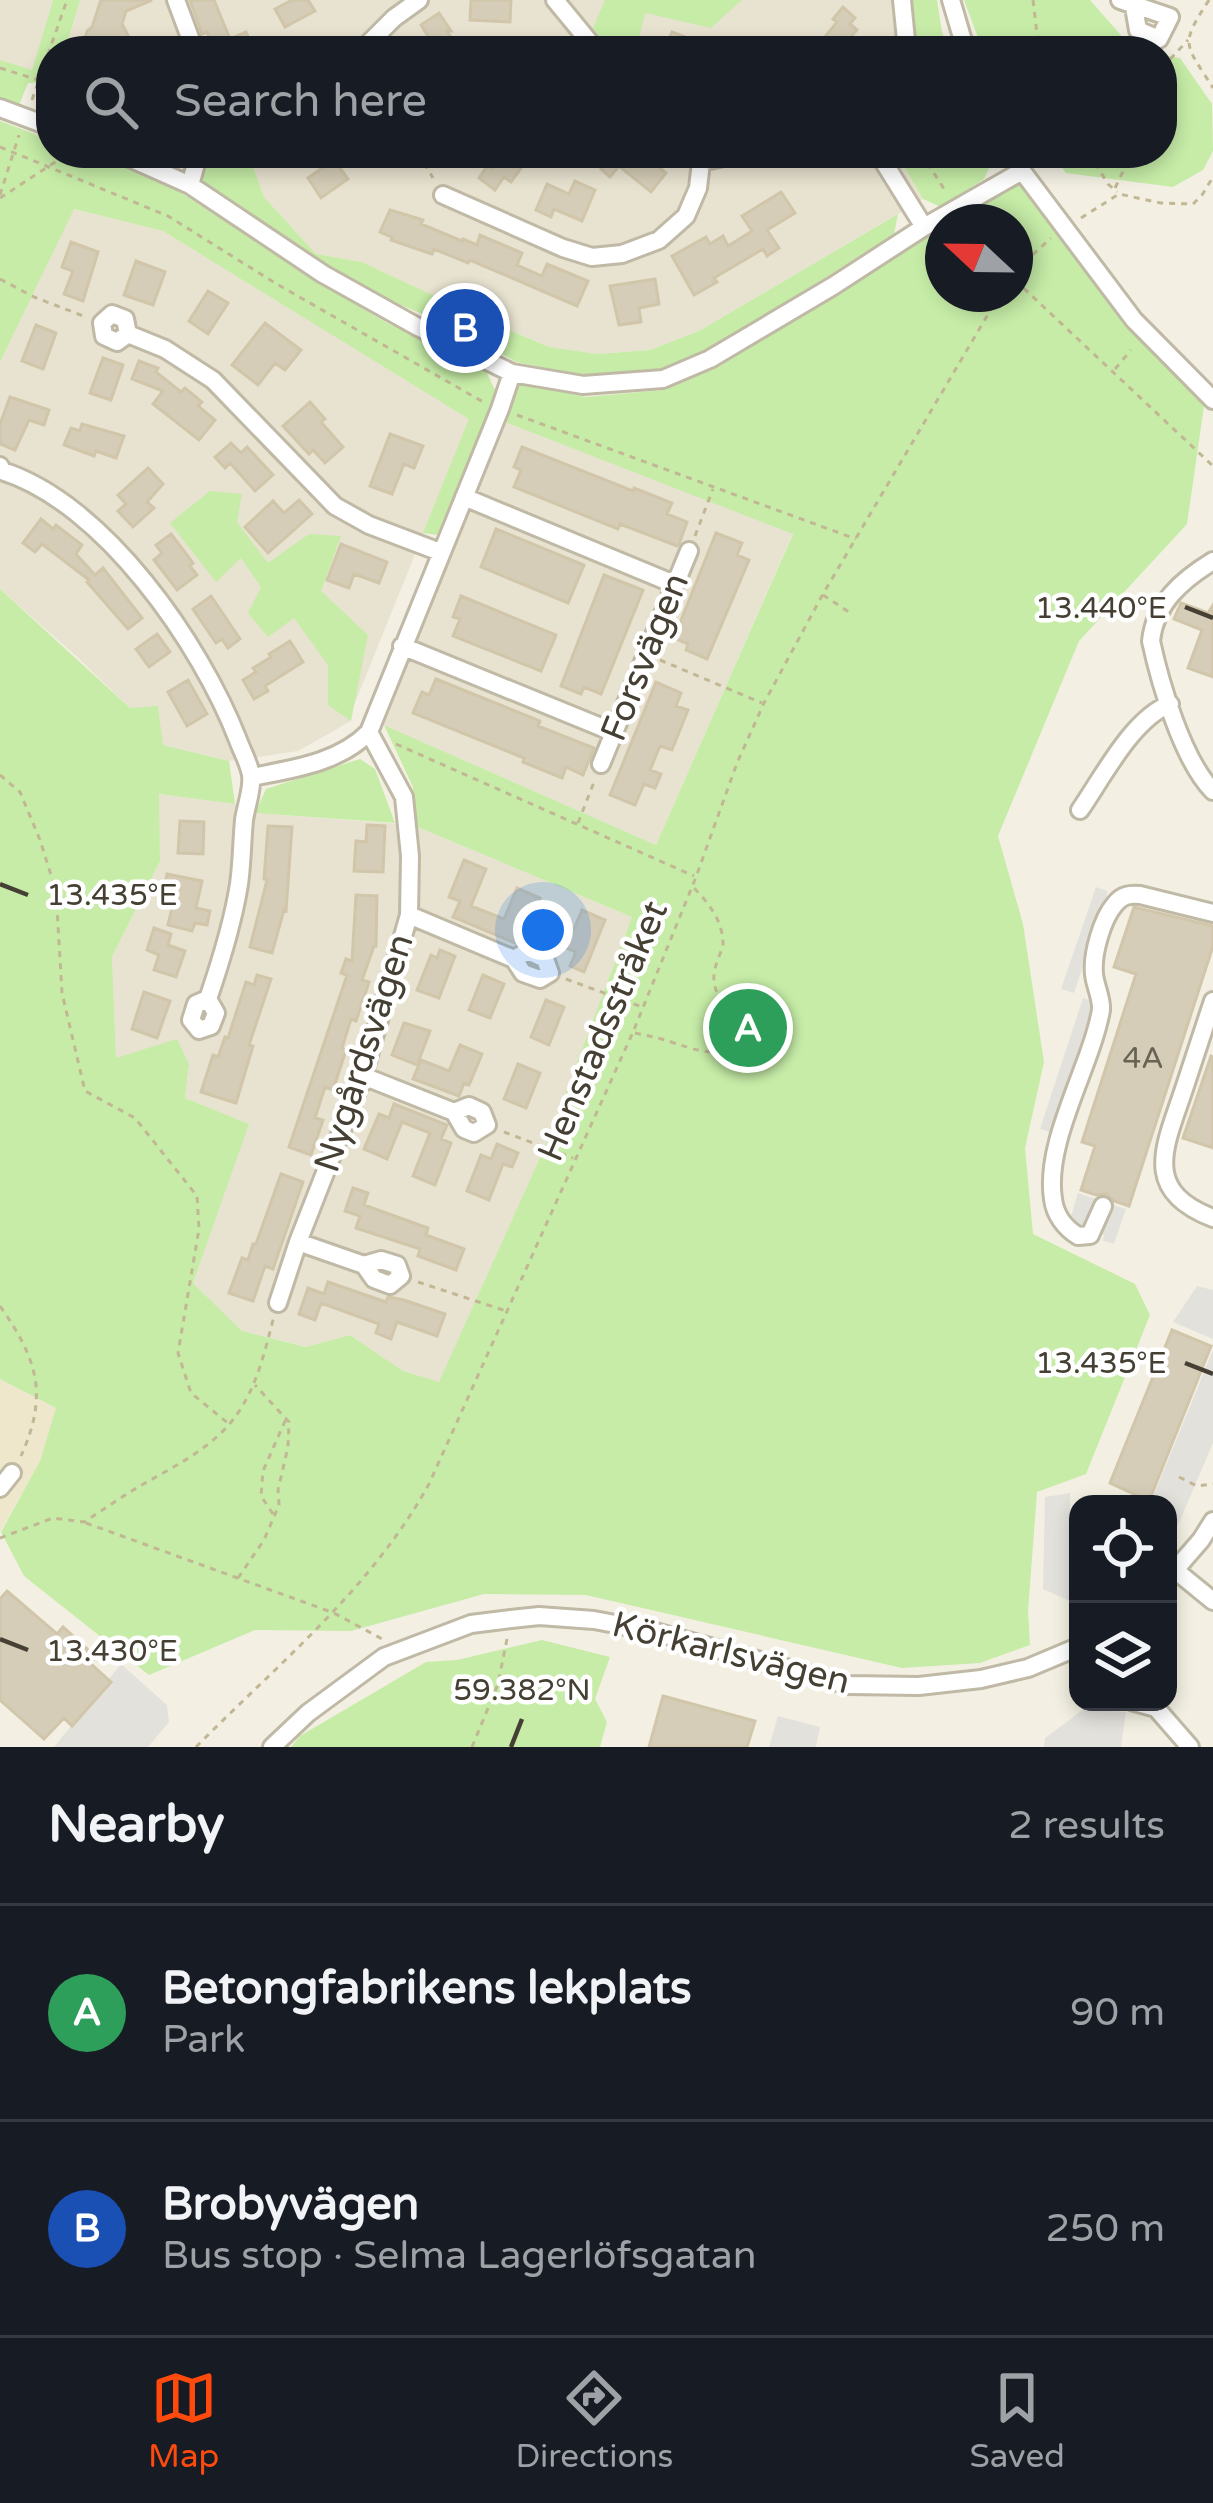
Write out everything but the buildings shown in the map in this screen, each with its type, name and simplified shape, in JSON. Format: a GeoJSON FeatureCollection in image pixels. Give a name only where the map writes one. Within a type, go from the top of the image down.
{"type":"FeatureCollection","features":[{"type":"Feature","properties":{"kind":"street"},"geometry":{"type":"LineString","coordinates":[[176,0],[189,36]]}},
{"type":"Feature","properties":{"kind":"street"},"geometry":{"type":"LineString","coordinates":[[376,36],[419,0]]}},
{"type":"Feature","properties":{"kind":"street"},"geometry":{"type":"LineString","coordinates":[[555,0],[585,36]]}},
{"type":"Feature","properties":{"kind":"street"},"geometry":{"type":"LineString","coordinates":[[902,0],[905,36]]}},
{"type":"Feature","properties":{"kind":"street"},"geometry":{"type":"LineString","coordinates":[[951,0],[962,36]]}},
{"type":"Feature","properties":{"kind":"street"},"geometry":{"type":"LineString","coordinates":[[0,108],[36,121]]}},
{"type":"Feature","properties":{"kind":"street"},"geometry":{"type":"LineString","coordinates":[[153,168],[190,184],[323,274],[416,326],[512,374],[583,386],[663,379],[710,359],[924,226],[887,168]]}},
{"type":"Feature","properties":{"kind":"street"},"geometry":{"type":"LineString","coordinates":[[190,184],[195,168]]}},
{"type":"Feature","properties":{"kind":"street"},"geometry":{"type":"LineString","coordinates":[[443,195],[563,248],[592,256],[622,254],[658,240],[686,217],[698,188],[695,168]]}},
{"type":"Feature","properties":{"kind":"street"},"geometry":{"type":"LineString","coordinates":[[1020,168],[1134,320],[1213,400]]}},
{"type":"Feature","properties":{"kind":"street"},"geometry":{"type":"LineString","coordinates":[[965,204],[1022,171]]}},
{"type":"Feature","properties":{"kind":"street"},"geometry":{"type":"LineString","coordinates":[[101,323],[112,314],[125,319],[128,334],[165,349],[213,380],[334,506],[440,552]]}},
{"type":"Feature","properties":{"kind":"street"},"geometry":{"type":"LineString","coordinates":[[252,777],[319,762],[357,745],[369,732],[512,374]]}},
{"type":"Feature","properties":{"kind":"street"},"geometry":{"type":"LineString","coordinates":[[1,470],[69,507],[121,555],[161,602],[200,658],[252,777],[239,883],[208,999]]}},
{"type":"Feature","properties":{"kind":"street"},"geometry":{"type":"LineString","coordinates":[[464,497],[674,584]]}},
{"type":"Feature","properties":{"kind":"street","name":"Forsvägen"},"geometry":{"type":"LineString","coordinates":[[601,764],[689,551]]}},
{"type":"Feature","properties":{"kind":"street"},"geometry":{"type":"LineString","coordinates":[[1210,566],[1167,597],[1152,630],[1154,653],[1187,752],[1213,791]]}},
{"type":"Feature","properties":{"kind":"street"},"geometry":{"type":"LineString","coordinates":[[402,646],[613,733]]}},
{"type":"Feature","properties":{"kind":"street"},"geometry":{"type":"LineString","coordinates":[[1080,810],[1134,732],[1170,704]]}},
{"type":"Feature","properties":{"kind":"street","name":"Nygårdsvägen"},"geometry":{"type":"LineString","coordinates":[[278,1304],[363,1076],[410,915],[404,797],[369,732]]}},
{"type":"Feature","properties":{"kind":"street"},"geometry":{"type":"LineString","coordinates":[[1103,1206],[1090,1235],[1078,1236],[1066,1228],[1053,1199],[1060,1138],[1102,1005],[1093,970],[1105,924],[1116,902],[1128,894],[1213,913]]}},
{"type":"Feature","properties":{"kind":"street"},"geometry":{"type":"LineString","coordinates":[[410,915],[514,959],[528,951],[545,959],[550,974]]}},
{"type":"Feature","properties":{"kind":"street"},"geometry":{"type":"LineString","coordinates":[[1213,1001],[1162,1153],[1169,1186],[1190,1207],[1213,1218]]}},
{"type":"Feature","properties":{"kind":"street"},"geometry":{"type":"LineString","coordinates":[[363,1076],[454,1112],[464,1129],[474,1132],[487,1125]]}},
{"type":"Feature","properties":{"kind":"street"},"geometry":{"type":"LineString","coordinates":[[298,1242],[364,1265],[374,1280],[390,1285],[401,1276]]}},
{"type":"Feature","properties":{"kind":"street"},"geometry":{"type":"LineString","coordinates":[[1177,1568],[1213,1521]]}},
{"type":"Feature","properties":{"kind":"street"},"geometry":{"type":"LineString","coordinates":[[1177,1577],[1213,1601]]}},
{"type":"Feature","properties":{"kind":"street","name":"Körkarlsvägen"},"geometry":{"type":"LineString","coordinates":[[272,1747],[308,1712],[384,1657],[471,1624],[511,1619],[594,1620],[652,1630],[848,1685],[919,1686],[981,1678],[1028,1668],[1069,1651]]}},
{"type":"Feature","properties":{"kind":"street"},"geometry":{"type":"LineString","coordinates":[[1159,1711],[1190,1747]]}},
{"type":"Feature","properties":{"kind":"path"},"geometry":{"type":"LineString","coordinates":[[55,36],[67,0]]}},
{"type":"Feature","properties":{"kind":"path"},"geometry":{"type":"LineString","coordinates":[[1033,0],[1037,36]]}},
{"type":"Feature","properties":{"kind":"path"},"geometry":{"type":"LineString","coordinates":[[1210,0],[1188,40],[1213,88]]}},
{"type":"Feature","properties":{"kind":"path"},"geometry":{"type":"LineString","coordinates":[[1177,52],[1188,40]]}},
{"type":"Feature","properties":{"kind":"path"},"geometry":{"type":"LineString","coordinates":[[0,68],[36,79]]}},
{"type":"Feature","properties":{"kind":"path"},"geometry":{"type":"LineString","coordinates":[[30,108],[36,91]]}},
{"type":"Feature","properties":{"kind":"path"},"geometry":{"type":"LineString","coordinates":[[0,197],[21,129]]}},
{"type":"Feature","properties":{"kind":"path"},"geometry":{"type":"LineString","coordinates":[[0,147],[36,163]]}},
{"type":"Feature","properties":{"kind":"path"},"geometry":{"type":"LineString","coordinates":[[0,197],[44,168]]}},
{"type":"Feature","properties":{"kind":"path"},"geometry":{"type":"LineString","coordinates":[[48,168],[168,216],[399,356],[500,409],[856,539]]}},
{"type":"Feature","properties":{"kind":"path"},"geometry":{"type":"LineString","coordinates":[[427,168],[443,195]]}},
{"type":"Feature","properties":{"kind":"path"},"geometry":{"type":"LineString","coordinates":[[930,168],[953,204]]}},
{"type":"Feature","properties":{"kind":"path"},"geometry":{"type":"LineString","coordinates":[[1100,168],[1116,191],[1161,203],[1192,204],[1213,177]]}},
{"type":"Feature","properties":{"kind":"path"},"geometry":{"type":"LineString","coordinates":[[1076,220],[1116,191],[1126,168]]}},
{"type":"Feature","properties":{"kind":"path"},"geometry":{"type":"LineString","coordinates":[[1033,254],[1051,238]]}},
{"type":"Feature","properties":{"kind":"path"},"geometry":{"type":"LineString","coordinates":[[0,278],[101,323]]}},
{"type":"Feature","properties":{"kind":"path"},"geometry":{"type":"LineString","coordinates":[[1033,297],[1213,466]]}},
{"type":"Feature","properties":{"kind":"path","name":"Henstadsstråket"},"geometry":{"type":"LineString","coordinates":[[196,1747],[334,1613],[378,1562],[429,1484],[644,1007],[764,703],[989,312]]}},
{"type":"Feature","properties":{"kind":"path"},"geometry":{"type":"LineString","coordinates":[[1114,371],[1131,350]]}},
{"type":"Feature","properties":{"kind":"path"},"geometry":{"type":"LineString","coordinates":[[689,551],[713,488]]}},
{"type":"Feature","properties":{"kind":"path"},"geometry":{"type":"LineString","coordinates":[[823,595],[852,614]]}},
{"type":"Feature","properties":{"kind":"path"},"geometry":{"type":"LineString","coordinates":[[645,654],[764,703]]}},
{"type":"Feature","properties":{"kind":"path"},"geometry":{"type":"LineString","coordinates":[[369,732],[696,877]]}},
{"type":"Feature","properties":{"kind":"path"},"geometry":{"type":"LineString","coordinates":[[577,825],[601,764]]}},
{"type":"Feature","properties":{"kind":"path"},"geometry":{"type":"LineString","coordinates":[[0,775],[20,792],[56,891],[62,993],[85,1091],[135,1118],[196,1196],[199,1229],[178,1353],[191,1394],[229,1424]]}},
{"type":"Feature","properties":{"kind":"path"},"geometry":{"type":"LineString","coordinates":[[633,1032],[715,1054],[731,1034],[734,1013],[715,990],[715,967],[723,946],[717,920],[711,905],[692,886]]}},
{"type":"Feature","properties":{"kind":"path"},"geometry":{"type":"LineString","coordinates":[[550,974],[644,1007]]}},
{"type":"Feature","properties":{"kind":"path"},"geometry":{"type":"LineString","coordinates":[[487,1125],[575,1159]]}},
{"type":"Feature","properties":{"kind":"path"},"geometry":{"type":"LineString","coordinates":[[401,1276],[508,1311]]}},
{"type":"Feature","properties":{"kind":"path"},"geometry":{"type":"LineString","coordinates":[[84,1522],[192,1458],[229,1424],[254,1383],[278,1304]]}},
{"type":"Feature","properties":{"kind":"path"},"geometry":{"type":"LineString","coordinates":[[0,1306],[20,1335],[38,1382],[35,1419],[6,1480]]}},
{"type":"Feature","properties":{"kind":"path"},"geometry":{"type":"LineString","coordinates":[[236,1580],[264,1540],[279,1505],[288,1448],[289,1422],[254,1383]]}},
{"type":"Feature","properties":{"kind":"path"},"geometry":{"type":"LineString","coordinates":[[274,1515],[261,1496],[263,1472],[286,1419]]}},
{"type":"Feature","properties":{"kind":"path"},"geometry":{"type":"LineString","coordinates":[[1179,1477],[1198,1486],[1213,1484]]}},
{"type":"Feature","properties":{"kind":"path"},"geometry":{"type":"LineString","coordinates":[[0,1538],[53,1518],[84,1522],[334,1613],[403,1650]]}},
{"type":"Feature","properties":{"kind":"path"},"geometry":{"type":"LineString","coordinates":[[472,1747],[498,1684],[511,1619]]}},
{"type":"Feature","properties":{"kind":"shaded area"},"geometry":{"type":"Polygon","coordinates":[[[0,0],[53,0],[42,36],[36,36],[32,71],[0,60],[0,0]]]}},
{"type":"Feature","properties":{"kind":"shaded area"},"geometry":{"type":"Polygon","coordinates":[[[80,0],[913,0],[915,36],[69,36],[80,0]]]}},
{"type":"Feature","properties":{"kind":"shaded area"},"geometry":{"type":"Polygon","coordinates":[[[253,168],[905,168],[923,199],[699,331],[650,350],[598,354],[549,347],[362,262],[316,254],[264,197],[253,168]]]}},
{"type":"Feature","properties":{"kind":"shaded area"},"geometry":{"type":"Polygon","coordinates":[[[73,209],[163,231],[470,419],[351,721],[298,751],[229,761],[163,745],[75,655],[0,589],[0,362],[73,209]]]}},
{"type":"Feature","properties":{"kind":"shaded area"},"geometry":{"type":"Polygon","coordinates":[[[502,421],[793,533],[656,845],[384,725],[502,421]]]}},
{"type":"Feature","properties":{"kind":"shaded area"},"geometry":{"type":"Polygon","coordinates":[[[158,794],[235,804],[255,813],[413,825],[632,917],[547,1142],[439,1383],[403,1371],[350,1335],[307,1347],[242,1331],[193,1283],[248,1124],[185,1098],[189,1064],[116,1059],[112,957],[160,861],[158,794]]]}},
{"type":"Feature","properties":{"kind":"shaded area"},"geometry":{"type":"Polygon","coordinates":[[[1096,887],[1108,891],[1074,993],[1061,989],[1096,887]]]}},
{"type":"Feature","properties":{"kind":"shaded area"},"geometry":{"type":"Polygon","coordinates":[[[1083,998],[1095,1002],[1052,1133],[1040,1129],[1083,998]]]}},
{"type":"Feature","properties":{"kind":"shaded area"},"geometry":{"type":"Polygon","coordinates":[[[1078,1193],[1126,1209],[1114,1244],[1103,1241],[1104,1235],[1069,1223],[1078,1193]]]}},
{"type":"Feature","properties":{"kind":"shaded area"},"geometry":{"type":"Polygon","coordinates":[[[1197,1286],[1213,1290],[1213,1339],[1173,1322],[1197,1286]]]}},
{"type":"Feature","properties":{"kind":"shaded area"},"geometry":{"type":"Polygon","coordinates":[[[1213,1350],[1213,1443],[1177,1526],[1177,1495],[1154,1495],[1213,1350]]]}},
{"type":"Feature","properties":{"kind":"shaded area"},"geometry":{"type":"Polygon","coordinates":[[[0,1379],[56,1408],[40,1461],[0,1532],[0,1379]]]}},
{"type":"Feature","properties":{"kind":"shaded area"},"geometry":{"type":"Polygon","coordinates":[[[1070,1493],[1069,1601],[1043,1589],[1045,1497],[1070,1493]]]}},
{"type":"Feature","properties":{"kind":"shaded area"},"geometry":{"type":"Polygon","coordinates":[[[121,1664],[167,1705],[169,1722],[148,1747],[54,1747],[121,1664]]]}},
{"type":"Feature","properties":{"kind":"shaded area"},"geometry":{"type":"Polygon","coordinates":[[[1081,1711],[1126,1712],[1121,1747],[1044,1747],[1045,1738],[1081,1711]]]}},
{"type":"Feature","properties":{"kind":"shaded area"},"geometry":{"type":"Polygon","coordinates":[[[778,1716],[820,1727],[816,1747],[769,1747],[778,1716]]]}},
{"type":"Feature","properties":{"kind":"green space"},"geometry":{"type":"Polygon","coordinates":[[[53,0],[80,0],[69,36],[42,36],[53,0]]]}},
{"type":"Feature","properties":{"kind":"green space"},"geometry":{"type":"Polygon","coordinates":[[[605,0],[742,0],[711,28],[645,13],[640,36],[599,36],[593,28],[605,0]]]}},
{"type":"Feature","properties":{"kind":"green space"},"geometry":{"type":"Polygon","coordinates":[[[913,0],[937,0],[943,36],[913,36],[913,0]]]}},
{"type":"Feature","properties":{"kind":"green space"},"geometry":{"type":"Polygon","coordinates":[[[964,0],[1090,0],[1122,36],[977,36],[964,0]]]}},
{"type":"Feature","properties":{"kind":"green space"},"geometry":{"type":"Polygon","coordinates":[[[36,57],[36,83],[28,83],[19,105],[0,98],[0,60],[32,70],[36,57]]]}},
{"type":"Feature","properties":{"kind":"green space"},"geometry":{"type":"Polygon","coordinates":[[[1180,58],[1212,104],[1213,151],[1203,170],[1173,187],[1066,173],[1062,168],[1177,168],[1180,58]]]}},
{"type":"Feature","properties":{"kind":"green space"},"geometry":{"type":"Polygon","coordinates":[[[0,121],[36,134],[36,168],[125,168],[177,190],[387,323],[485,369],[496,392],[437,535],[423,533],[469,419],[163,231],[74,209],[0,362],[0,121]]]}},
{"type":"Feature","properties":{"kind":"green space"},"geometry":{"type":"Polygon","coordinates":[[[204,168],[253,168],[264,197],[316,254],[362,262],[549,347],[598,354],[650,350],[699,331],[898,214],[894,234],[707,353],[661,369],[582,375],[516,362],[464,332],[350,283],[306,259],[201,179],[204,168]]]}},
{"type":"Feature","properties":{"kind":"green space"},"geometry":{"type":"Polygon","coordinates":[[[905,168],[989,168],[984,179],[946,204],[923,199],[905,168]]]}},
{"type":"Feature","properties":{"kind":"green space"},"geometry":{"type":"Polygon","coordinates":[[[1020,183],[1127,326],[1204,406],[1187,524],[1079,641],[998,836],[1023,924],[1044,1062],[1025,1148],[1033,1234],[1135,1284],[1150,1315],[1086,1474],[1037,1492],[1030,1645],[980,1663],[902,1668],[586,1595],[484,1594],[351,1631],[255,1630],[149,1675],[24,1576],[1,1532],[40,1461],[56,1408],[0,1379],[0,589],[130,708],[158,706],[163,745],[229,761],[235,804],[159,794],[160,861],[112,957],[116,1058],[177,1039],[189,1064],[185,1098],[249,1124],[193,1283],[242,1331],[306,1347],[350,1335],[403,1371],[439,1382],[547,1142],[632,917],[413,825],[413,787],[384,725],[656,845],[793,534],[502,421],[517,382],[586,397],[663,390],[720,366],[925,236],[925,312],[1033,312],[1033,204],[981,204],[1020,183]]]}},
{"type":"Feature","properties":{"kind":"green space"},"geometry":{"type":"Polygon","coordinates":[[[210,491],[242,494],[237,522],[268,563],[309,534],[341,536],[321,591],[368,635],[351,721],[328,705],[328,665],[294,618],[268,637],[248,613],[261,587],[241,558],[216,582],[170,523],[210,491]]]}},
{"type":"Feature","properties":{"kind":"green space"},"geometry":{"type":"Polygon","coordinates":[[[360,759],[375,769],[395,823],[255,813],[266,789],[360,759]]]}},
{"type":"Feature","properties":{"kind":"green space"},"geometry":{"type":"Polygon","coordinates":[[[542,1640],[610,1657],[595,1699],[607,1722],[600,1747],[291,1747],[300,1736],[426,1662],[457,1660],[542,1640]]]}},
{"type":"Feature","properties":{"kind":"place","name":"Brobyvägen"},"geometry":{"type":"Point","coordinates":[465,328]}},
{"type":"Feature","properties":{"kind":"place","name":"Betongfabrikens lekplats"},"geometry":{"type":"Point","coordinates":[748,1028]}}]}
